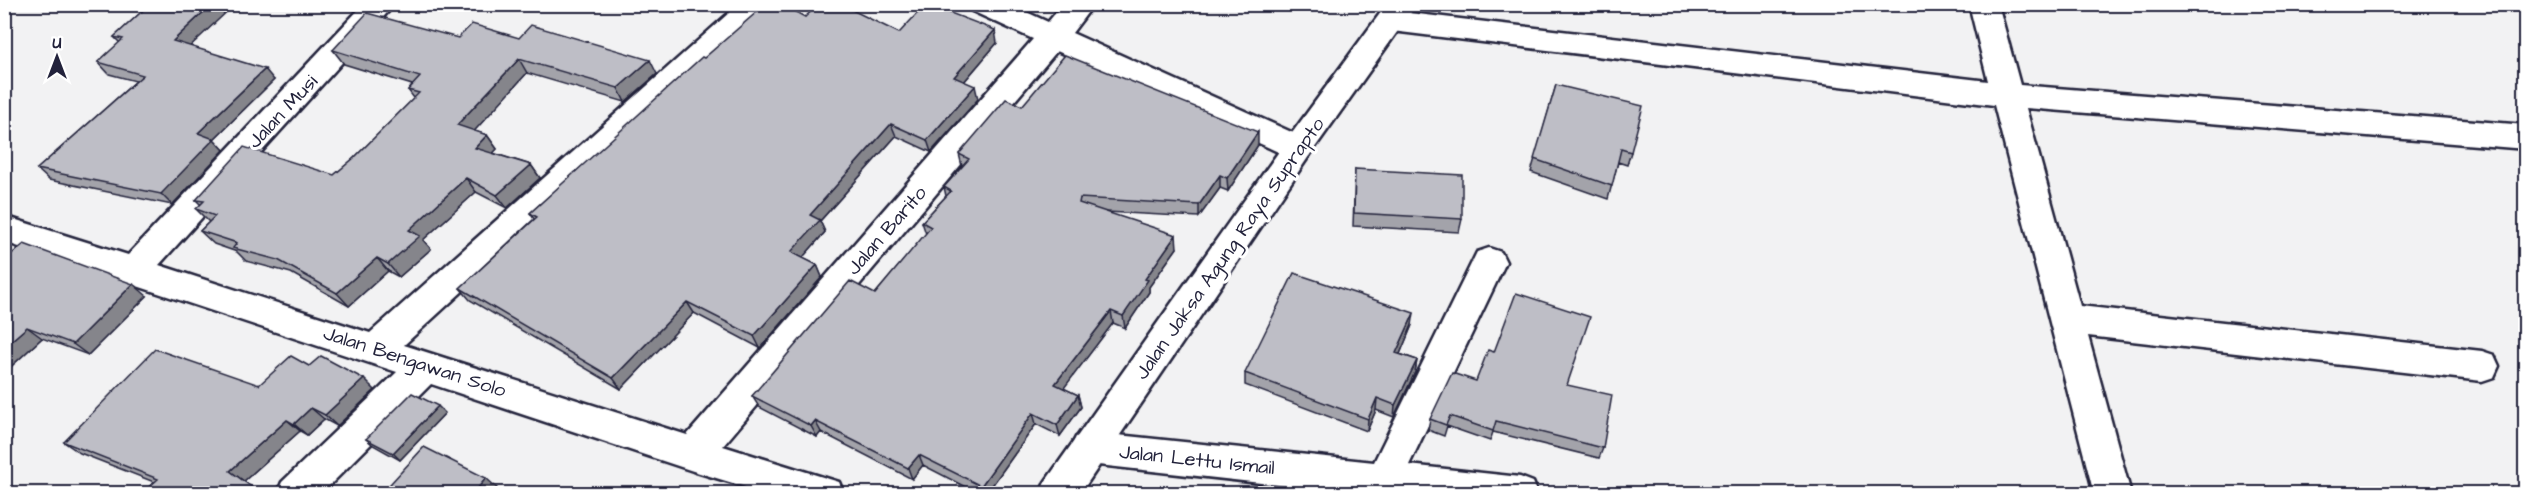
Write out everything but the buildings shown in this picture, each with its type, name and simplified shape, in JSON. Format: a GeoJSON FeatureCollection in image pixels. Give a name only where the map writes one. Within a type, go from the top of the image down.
{"type":"FeatureCollection","features":[{"type":"Feature","properties":{"kind":"street","name":"Jalan Musi"},"geometry":{"type":"LineString","coordinates":[[134,270],[381,4]]}},
{"type":"Feature","properties":{"kind":"street"},"geometry":{"type":"LineString","coordinates":[[377,348],[758,4]]}},
{"type":"Feature","properties":{"kind":"street"},"geometry":{"type":"LineString","coordinates":[[982,4],[1298,148]]}},
{"type":"Feature","properties":{"kind":"street","name":"Jalan Barito"},"geometry":{"type":"LineString","coordinates":[[693,455],[1080,4]]}},
{"type":"Feature","properties":{"kind":"street"},"geometry":{"type":"LineString","coordinates":[[1983,4],[2113,494]]}},
{"type":"Feature","properties":{"kind":"street"},"geometry":{"type":"LineString","coordinates":[[1397,13],[2007,95],[2526,137]]}},
{"type":"Feature","properties":{"kind":"street","name":"Jalan Jaksa Agung Raya Suprapto"},"geometry":{"type":"LineString","coordinates":[[1058,494],[1298,148],[1397,13]]}},
{"type":"Feature","properties":{"kind":"street","name":"Jalan Bengawan Solo"},"geometry":{"type":"LineString","coordinates":[[19,233],[377,348],[693,455],[826,494]]}},
{"type":"Feature","properties":{"kind":"street"},"geometry":{"type":"LineString","coordinates":[[4,262],[19,233]]}},
{"type":"Feature","properties":{"kind":"street"},"geometry":{"type":"LineString","coordinates":[[1384,479],[1489,262]]}},
{"type":"Feature","properties":{"kind":"street"},"geometry":{"type":"LineString","coordinates":[[2067,319],[2482,366]]}},
{"type":"Feature","properties":{"kind":"street"},"geometry":{"type":"LineString","coordinates":[[296,494],[427,365]]}},
{"type":"Feature","properties":{"kind":"street","name":"Jalan Lettu Ismail"},"geometry":{"type":"LineString","coordinates":[[1089,448],[1520,494]]}}]}
